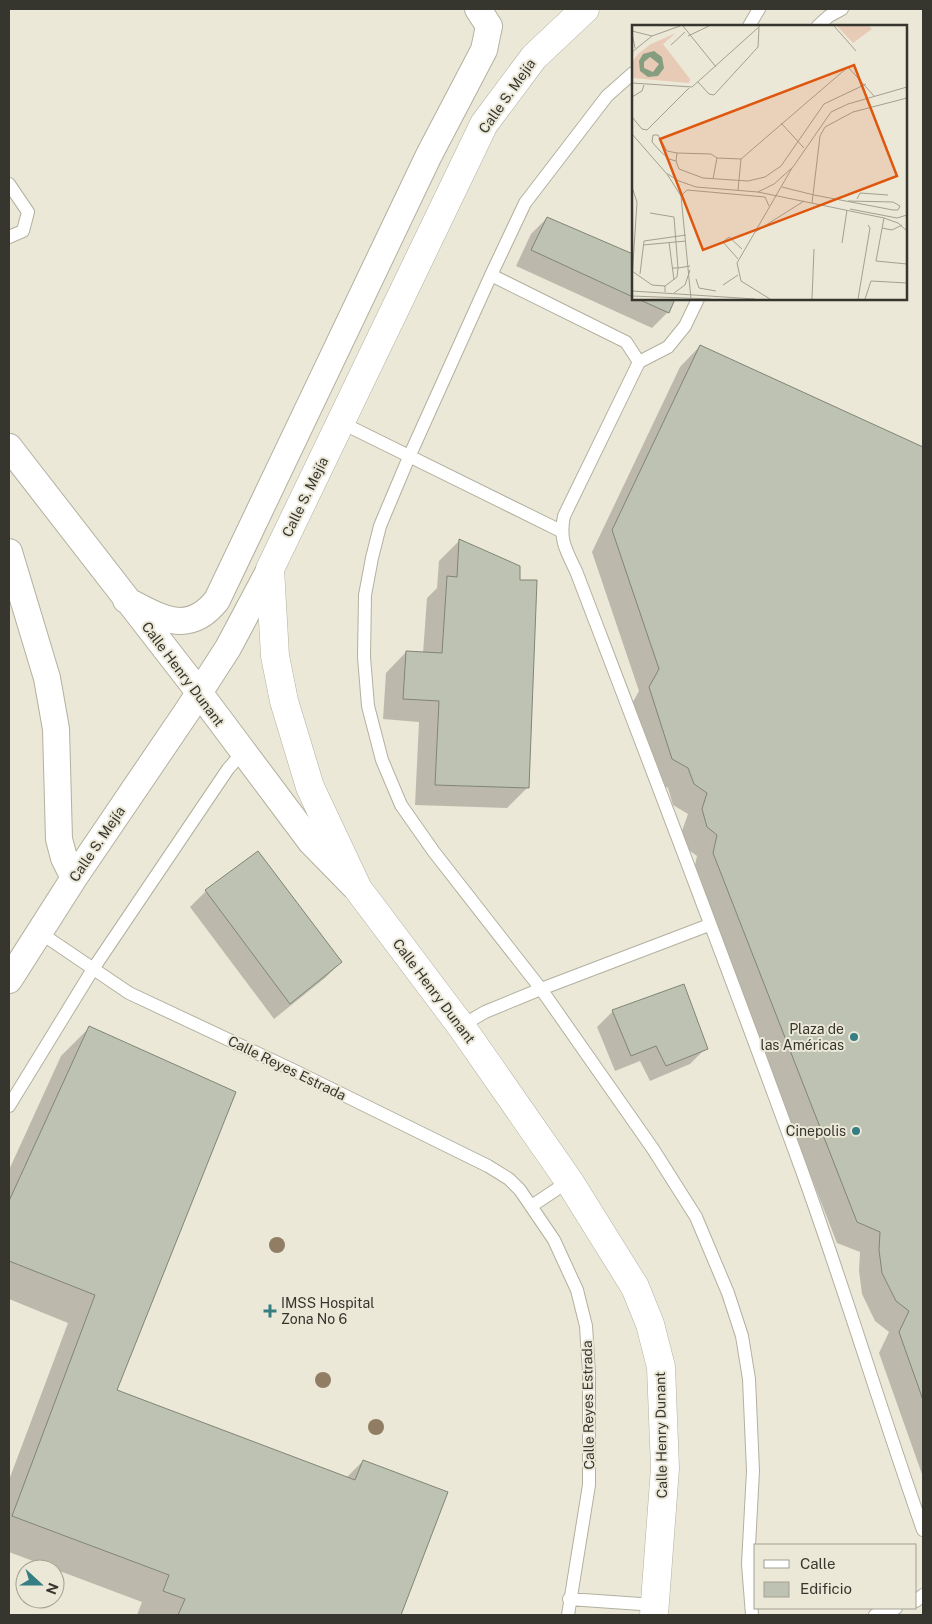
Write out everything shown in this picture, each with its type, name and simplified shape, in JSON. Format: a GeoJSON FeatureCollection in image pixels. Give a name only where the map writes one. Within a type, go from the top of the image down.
{"type":"FeatureCollection","features":[{"type":"Feature","properties":{"kind":"main road","name":"Calle S. Mejía"},"geometry":{"type":"LineString","coordinates":[[270,569],[484,124],[534,57],[585,9]]}},
{"type":"Feature","properties":{"kind":"main road"},"geometry":{"type":"LineString","coordinates":[[270,569],[275,656],[284,701],[310,787],[358,889]]}},
{"type":"Feature","properties":{"kind":"main road","name":"Calle Henry Dunant"},"geometry":{"type":"LineString","coordinates":[[358,889],[461,1026],[569,1181],[635,1287],[650,1324],[661,1367],[665,1468],[654,1610]]}},
{"type":"Feature","properties":{"kind":"street"},"geometry":{"type":"LineString","coordinates":[[126,600],[161,618],[174,621],[192,621],[207,612],[216,600],[425,163],[484,50],[489,26],[478,9]]}},
{"type":"Feature","properties":{"kind":"street","name":"Calle Henry Dunant"},"geometry":{"type":"LineString","coordinates":[[9,447],[199,693],[242,753],[311,842],[358,889]]}},
{"type":"Feature","properties":{"kind":"street"},"geometry":{"type":"LineString","coordinates":[[9,552],[47,678],[56,729],[58,839],[64,858],[74,878]]}},
{"type":"Feature","properties":{"kind":"street","name":"Calle S. Mejía"},"geometry":{"type":"LineString","coordinates":[[9,980],[74,878],[228,648],[270,569]]}},
{"type":"Feature","properties":{"kind":"lane"},"geometry":{"type":"LineString","coordinates":[[750,25],[759,9]]}},
{"type":"Feature","properties":{"kind":"lane"},"geometry":{"type":"LineString","coordinates":[[819,25],[829,16],[842,9]]}},
{"type":"Feature","properties":{"kind":"lane"},"geometry":{"type":"LineString","coordinates":[[632,74],[607,96],[525,203],[491,275],[409,456],[380,526],[365,595],[364,657],[371,715],[382,760],[401,805],[434,852],[541,988],[653,1149],[696,1217],[728,1293],[742,1336],[749,1379],[753,1471],[748,1564],[752,1615]]}},
{"type":"Feature","properties":{"kind":"lane"},"geometry":{"type":"LineString","coordinates":[[9,184],[28,212],[23,231],[9,237]]}},
{"type":"Feature","properties":{"kind":"lane"},"geometry":{"type":"LineString","coordinates":[[491,275],[626,342],[639,362]]}},
{"type":"Feature","properties":{"kind":"lane"},"geometry":{"type":"LineString","coordinates":[[697,300],[684,326],[668,347],[639,362],[564,516],[561,531],[564,544],[576,571],[802,1170],[859,1334],[884,1417],[923,1530]]}},
{"type":"Feature","properties":{"kind":"lane"},"geometry":{"type":"LineString","coordinates":[[340,422],[561,531]]}},
{"type":"Feature","properties":{"kind":"lane"},"geometry":{"type":"LineString","coordinates":[[9,1106],[93,969],[228,769],[242,753]]}},
{"type":"Feature","properties":{"kind":"lane"},"geometry":{"type":"LineString","coordinates":[[461,1026],[485,1012],[541,988],[709,925]]}},
{"type":"Feature","properties":{"kind":"lane","name":"Calle Reyes Estrada"},"geometry":{"type":"LineString","coordinates":[[40,932],[129,993],[293,1070],[488,1166],[509,1179],[533,1205],[554,1240],[573,1282],[586,1326],[589,1373],[589,1485],[569,1599],[568,1615]]}},
{"type":"Feature","properties":{"kind":"lane"},"geometry":{"type":"LineString","coordinates":[[533,1205],[569,1181]]}},
{"type":"Feature","properties":{"kind":"lane"},"geometry":{"type":"LineString","coordinates":[[569,1599],[654,1610]]}},
{"type":"Feature","properties":{"kind":"lane"},"geometry":{"type":"LineString","coordinates":[[875,1615],[893,1609]]}},
{"type":"Feature","properties":{"kind":"building"},"geometry":{"type":"Polygon","coordinates":[[[547,217],[632,254],[632,297],[531,250],[547,217]]]}},
{"type":"Feature","properties":{"kind":"building"},"geometry":{"type":"Polygon","coordinates":[[[640,300],[675,300],[669,313],[640,300]]]}},
{"type":"Feature","properties":{"kind":"building","name":"Plaza de las Américas"},"geometry":{"type":"Polygon","coordinates":[[[700,345],[923,447],[923,1400],[899,1332],[909,1311],[896,1301],[882,1273],[879,1250],[880,1232],[857,1222],[713,853],[717,835],[707,827],[702,809],[707,793],[694,784],[688,768],[672,759],[649,687],[659,669],[612,530],[700,345]]]}},
{"type":"Feature","properties":{"kind":"building"},"geometry":{"type":"Polygon","coordinates":[[[459,539],[520,566],[520,580],[537,580],[529,788],[435,785],[439,701],[403,699],[406,651],[442,653],[447,576],[457,577],[459,539]]]}},
{"type":"Feature","properties":{"kind":"building"},"geometry":{"type":"Polygon","coordinates":[[[258,851],[342,962],[290,1004],[205,890],[258,851]]]}},
{"type":"Feature","properties":{"kind":"building"},"geometry":{"type":"Polygon","coordinates":[[[684,984],[708,1049],[666,1066],[656,1046],[631,1056],[612,1010],[684,984]]]}},
{"type":"Feature","properties":{"kind":"building"},"geometry":{"type":"Polygon","coordinates":[[[89,1026],[236,1092],[117,1390],[355,1480],[363,1460],[448,1492],[401,1615],[178,1615],[185,1599],[163,1591],[169,1575],[12,1516],[95,1295],[9,1261],[9,1201],[89,1026]]]}},
{"type":"Feature","properties":{"kind":"place","name":"Plaza de las Américas"},"geometry":{"type":"Point","coordinates":[854,1037]}},
{"type":"Feature","properties":{"kind":"place","name":"Cinepolis"},"geometry":{"type":"Point","coordinates":[856,1131]}},
{"type":"Feature","properties":{"kind":"place","name":"IMSS Hospital Zona No 6"},"geometry":{"type":"Point","coordinates":[270,1311]}}]}
